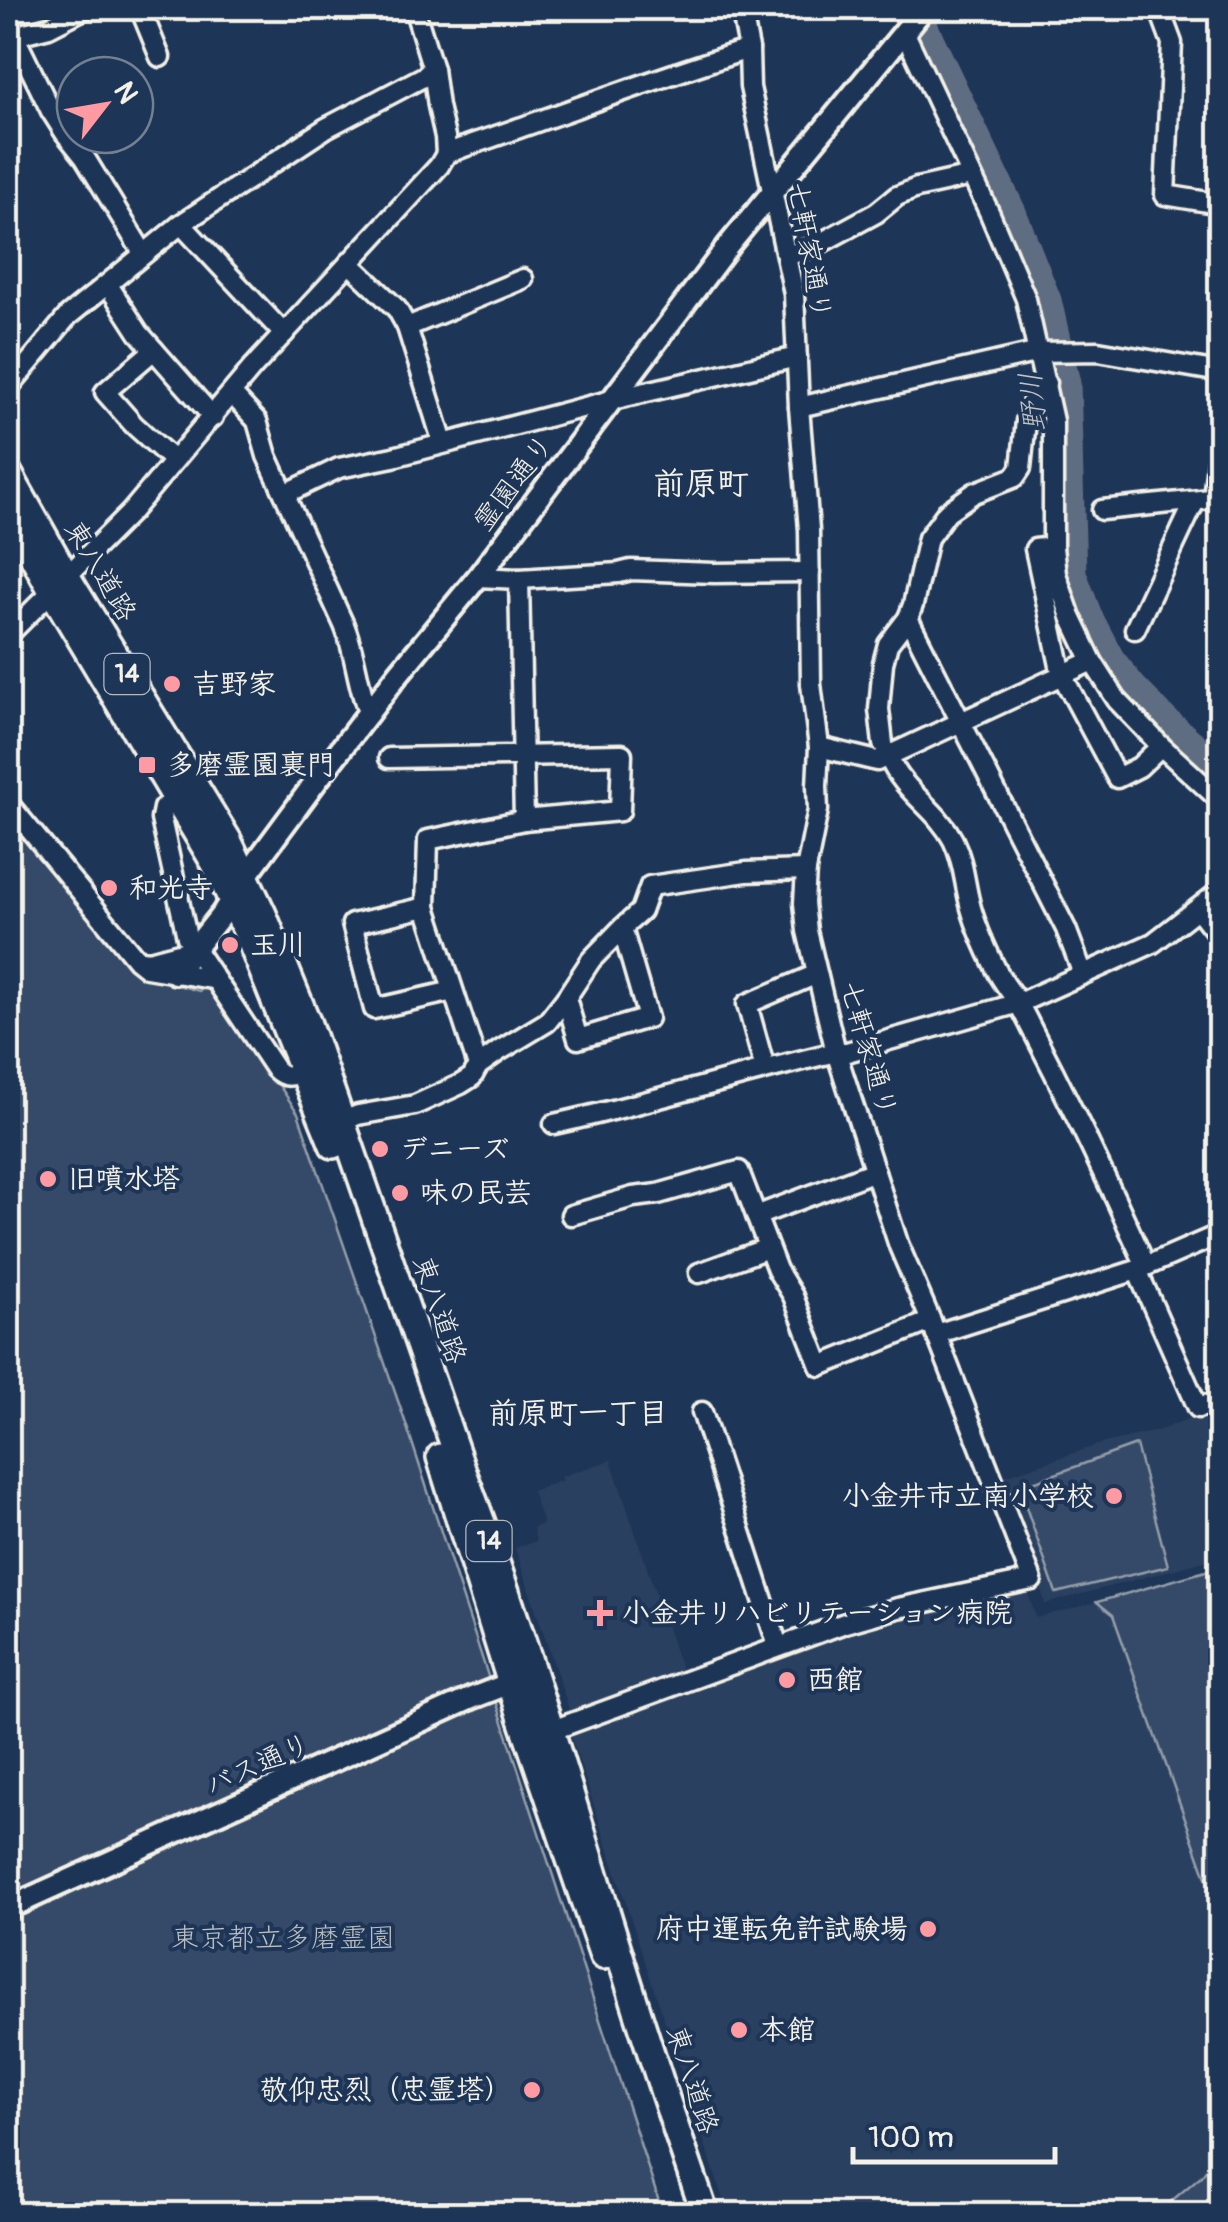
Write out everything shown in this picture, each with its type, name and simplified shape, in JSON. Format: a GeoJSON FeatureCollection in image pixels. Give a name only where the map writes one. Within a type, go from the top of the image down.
{"type":"FeatureCollection","features":[{"type":"Feature","properties":{"kind":"main road","name":"東八道路"},"geometry":{"type":"LineString","coordinates":[[8,472],[59,584],[232,899],[304,1071],[521,1679],[549,1726],[704,2214]]}},
{"type":"Feature","properties":{"kind":"main road","name":"東八道路"},"geometry":{"type":"LineString","coordinates":[[8,510],[192,780],[246,876],[303,1010],[487,1536],[560,1834],[687,2214]]}},
{"type":"Feature","properties":{"kind":"main road"},"geometry":{"type":"LineString","coordinates":[[549,1726],[539,1726],[537,1733],[550,1772],[560,1834]]}},
{"type":"Feature","properties":{"kind":"street"},"geometry":{"type":"LineString","coordinates":[[140,8],[160,57]]}},
{"type":"Feature","properties":{"kind":"street"},"geometry":{"type":"LineString","coordinates":[[11,624],[59,584],[131,512],[284,334],[439,166],[446,154],[434,69],[414,8]]}},
{"type":"Feature","properties":{"kind":"street","name":"七軒家通り"},"geometry":{"type":"LineString","coordinates":[[549,1726],[845,1623],[1032,1580],[899,1246],[836,1052],[807,932],[806,870],[818,810],[819,747],[811,684],[809,530],[794,294],[750,87],[749,48],[740,8]]}},
{"type":"Feature","properties":{"kind":"street","name":"霊園通り"},"geometry":{"type":"LineString","coordinates":[[175,973],[716,261],[924,8]]}},
{"type":"Feature","properties":{"kind":"street"},"geometry":{"type":"LineString","coordinates":[[1159,8],[1172,42],[1165,195],[1220,204]]}},
{"type":"Feature","properties":{"kind":"street"},"geometry":{"type":"LineString","coordinates":[[78,9],[49,27],[10,30],[65,133],[85,158],[143,254]]}},
{"type":"Feature","properties":{"kind":"street"},"geometry":{"type":"LineString","coordinates":[[904,30],[1026,299],[1053,422],[1052,548],[1056,574],[1071,617],[1117,700],[1220,800]]}},
{"type":"Feature","properties":{"kind":"street"},"geometry":{"type":"LineString","coordinates":[[446,154],[749,48]]}},
{"type":"Feature","properties":{"kind":"street"},"geometry":{"type":"LineString","coordinates":[[8,388],[68,316],[180,224],[326,128],[434,69]]}},
{"type":"Feature","properties":{"kind":"street"},"geometry":{"type":"LineString","coordinates":[[788,256],[816,246],[876,213],[896,196],[971,176]]}},
{"type":"Feature","properties":{"kind":"street"},"geometry":{"type":"LineString","coordinates":[[180,224],[284,334]]}},
{"type":"Feature","properties":{"kind":"street"},"geometry":{"type":"LineString","coordinates":[[349,263],[397,310],[407,327],[443,443]]}},
{"type":"Feature","properties":{"kind":"street"},"geometry":{"type":"LineString","coordinates":[[407,327],[523,279]]}},
{"type":"Feature","properties":{"kind":"street"},"geometry":{"type":"LineString","coordinates":[[108,284],[139,333],[212,417]]}},
{"type":"Feature","properties":{"kind":"street"},"geometry":{"type":"LineString","coordinates":[[154,350],[105,392],[173,460]]}},
{"type":"Feature","properties":{"kind":"street"},"geometry":{"type":"LineString","coordinates":[[799,408],[1039,352],[1094,351],[1220,372]]}},
{"type":"Feature","properties":{"kind":"street"},"geometry":{"type":"LineString","coordinates":[[285,494],[339,468],[798,357]]}},
{"type":"Feature","properties":{"kind":"street"},"geometry":{"type":"LineString","coordinates":[[1046,383],[1033,401],[1026,421],[1022,468],[1014,477],[974,493],[948,512],[928,538],[914,605],[888,644],[883,663],[879,709],[886,750],[903,783],[943,822],[956,846],[969,902],[998,974],[1019,1003],[1104,1172],[1198,1408],[1220,1400]]}},
{"type":"Feature","properties":{"kind":"street"},"geometry":{"type":"LineString","coordinates":[[232,394],[258,422],[267,456],[352,642],[369,714]]}},
{"type":"Feature","properties":{"kind":"street"},"geometry":{"type":"LineString","coordinates":[[1135,629],[1209,499],[1220,436]]}},
{"type":"Feature","properties":{"kind":"street"},"geometry":{"type":"LineString","coordinates":[[1102,510],[1209,499]]}},
{"type":"Feature","properties":{"kind":"street"},"geometry":{"type":"LineString","coordinates":[[1052,548],[1036,549],[1062,675],[1116,778],[1139,767],[1161,746]]}},
{"type":"Feature","properties":{"kind":"street"},"geometry":{"type":"LineString","coordinates":[[478,577],[520,579],[631,570],[810,572]]}},
{"type":"Feature","properties":{"kind":"street"},"geometry":{"type":"LineString","coordinates":[[520,579],[524,820]]}},
{"type":"Feature","properties":{"kind":"street"},"geometry":{"type":"LineString","coordinates":[[908,618],[1063,924],[1083,974]]}},
{"type":"Feature","properties":{"kind":"street"},"geometry":{"type":"LineString","coordinates":[[819,747],[878,761],[886,750],[961,723],[1092,661]]}},
{"type":"Feature","properties":{"kind":"street"},"geometry":{"type":"LineString","coordinates":[[389,758],[622,754],[620,811],[524,820],[428,840],[426,907],[478,1066]]}},
{"type":"Feature","properties":{"kind":"street"},"geometry":{"type":"LineString","coordinates":[[177,800],[163,808],[161,819],[187,937],[275,1070],[288,1077],[304,1071]]}},
{"type":"Feature","properties":{"kind":"street"},"geometry":{"type":"LineString","coordinates":[[8,802],[137,960],[148,968],[213,979]]}},
{"type":"Feature","properties":{"kind":"street"},"geometry":{"type":"LineString","coordinates":[[342,1121],[426,1101],[472,1077],[478,1066],[506,1045],[547,1022],[591,960],[640,911],[650,886],[746,872],[806,870]]}},
{"type":"Feature","properties":{"kind":"street"},"geometry":{"type":"LineString","coordinates":[[554,1124],[890,1041],[1019,1003],[1153,943],[1220,891]]}},
{"type":"Feature","properties":{"kind":"street"},"geometry":{"type":"LineString","coordinates":[[426,907],[352,924],[374,1010],[453,991]]}},
{"type":"Feature","properties":{"kind":"street"},"geometry":{"type":"LineString","coordinates":[[1198,909],[1220,937]]}},
{"type":"Feature","properties":{"kind":"street"},"geometry":{"type":"LineString","coordinates":[[566,998],[578,1039],[648,1018],[622,928]]}},
{"type":"Feature","properties":{"kind":"street"},"geometry":{"type":"LineString","coordinates":[[137,960],[149,961],[194,949]]}},
{"type":"Feature","properties":{"kind":"street"},"geometry":{"type":"LineString","coordinates":[[766,1069],[747,1004],[818,974]]}},
{"type":"Feature","properties":{"kind":"street"},"geometry":{"type":"LineString","coordinates":[[571,1216],[739,1170],[777,1270],[793,1296],[820,1366],[934,1328],[1142,1268],[1220,1234]]}},
{"type":"Feature","properties":{"kind":"street"},"geometry":{"type":"LineString","coordinates":[[756,1216],[875,1171]]}},
{"type":"Feature","properties":{"kind":"street"},"geometry":{"type":"LineString","coordinates":[[699,1273],[768,1248]]}},
{"type":"Feature","properties":{"kind":"street"},"geometry":{"type":"LineString","coordinates":[[702,1412],[778,1646]]}},
{"type":"Feature","properties":{"kind":"street","name":"バス通り"},"geometry":{"type":"LineString","coordinates":[[8,1908],[521,1679]]}},
{"type":"Feature","properties":{"kind":"shaded area","name":"小金井市立南小学校"},"geometry":{"type":"Polygon","coordinates":[[[1220,1406],[1220,1557],[1045,1604],[999,1478],[1104,1443],[1160,1430],[1220,1406]]]}},
{"type":"Feature","properties":{"kind":"shaded area","name":"小金井リハビリテーション病院"},"geometry":{"type":"Polygon","coordinates":[[[611,1460],[683,1675],[570,1712],[515,1548],[536,1541],[533,1528],[543,1524],[532,1491],[611,1460]]]}},
{"type":"Feature","properties":{"kind":"shaded area","name":"府中運転免許試験場"},"geometry":{"type":"Polygon","coordinates":[[[1023,1586],[1036,1618],[1097,1602],[1139,1637],[1220,1892],[1220,2165],[1167,2214],[728,2214],[569,1730],[849,1627],[1023,1586]]]}},
{"type":"Feature","properties":{"kind":"green space","name":"東京都立多磨霊園"},"geometry":{"type":"Polygon","coordinates":[[[8,811],[141,975],[199,991],[211,986],[298,1113],[406,1424],[663,2214],[8,2214],[8,811]]]}},
{"type":"Feature","properties":{"kind":"green space"},"geometry":{"type":"Polygon","coordinates":[[[1136,1445],[1168,1566],[1056,1593],[1019,1487],[1136,1445]]]}},
{"type":"Feature","properties":{"kind":"green space"},"geometry":{"type":"Polygon","coordinates":[[[1220,1567],[1220,1917],[1113,1615],[1097,1602],[1220,1567]]]}},
{"type":"Feature","properties":{"kind":"green space"},"geometry":{"type":"Polygon","coordinates":[[[1220,2152],[1220,2214],[1156,2214],[1201,2176],[1220,2152]]]}},
{"type":"Feature","properties":{"kind":"waterway","name":"野川"},"geometry":{"type":"LineString","coordinates":[[917,8],[1014,212],[1049,300],[1068,383],[1074,573],[1090,616],[1112,658],[1134,686],[1220,766]]}},
{"type":"Feature","properties":{"kind":"place","name":"吉野家"},"geometry":{"type":"Point","coordinates":[172,684]}},
{"type":"Feature","properties":{"kind":"place","name":"多磨霊園裏門"},"geometry":{"type":"Point","coordinates":[147,765]}},
{"type":"Feature","properties":{"kind":"place","name":"和光寺"},"geometry":{"type":"Point","coordinates":[109,888]}},
{"type":"Feature","properties":{"kind":"place","name":"玉川"},"geometry":{"type":"Point","coordinates":[230,945]}},
{"type":"Feature","properties":{"kind":"place","name":"デニーズ"},"geometry":{"type":"Point","coordinates":[380,1149]}},
{"type":"Feature","properties":{"kind":"place","name":"旧噴水塔"},"geometry":{"type":"Point","coordinates":[48,1179]}},
{"type":"Feature","properties":{"kind":"place","name":"味の民芸"},"geometry":{"type":"Point","coordinates":[400,1193]}},
{"type":"Feature","properties":{"kind":"place","name":"小金井市立南小学校"},"geometry":{"type":"Point","coordinates":[1114,1496]}},
{"type":"Feature","properties":{"kind":"place","name":"小金井リハビリテーション病院"},"geometry":{"type":"Point","coordinates":[600,1613]}},
{"type":"Feature","properties":{"kind":"place","name":"西館"},"geometry":{"type":"Point","coordinates":[787,1680]}},
{"type":"Feature","properties":{"kind":"place","name":"府中運転免許試験場"},"geometry":{"type":"Point","coordinates":[928,1929]}},
{"type":"Feature","properties":{"kind":"place","name":"本館"},"geometry":{"type":"Point","coordinates":[739,2030]}},
{"type":"Feature","properties":{"kind":"place","name":"敬仰忠烈（忠霊塔）"},"geometry":{"type":"Point","coordinates":[532,2090]}},
{"type":"Feature","properties":{"kind":"district","name":"前原町"},"geometry":{"type":"Point","coordinates":[701,484]}},
{"type":"Feature","properties":{"kind":"district","name":"前原町一丁目"},"geometry":{"type":"Point","coordinates":[578,1413]}}]}
